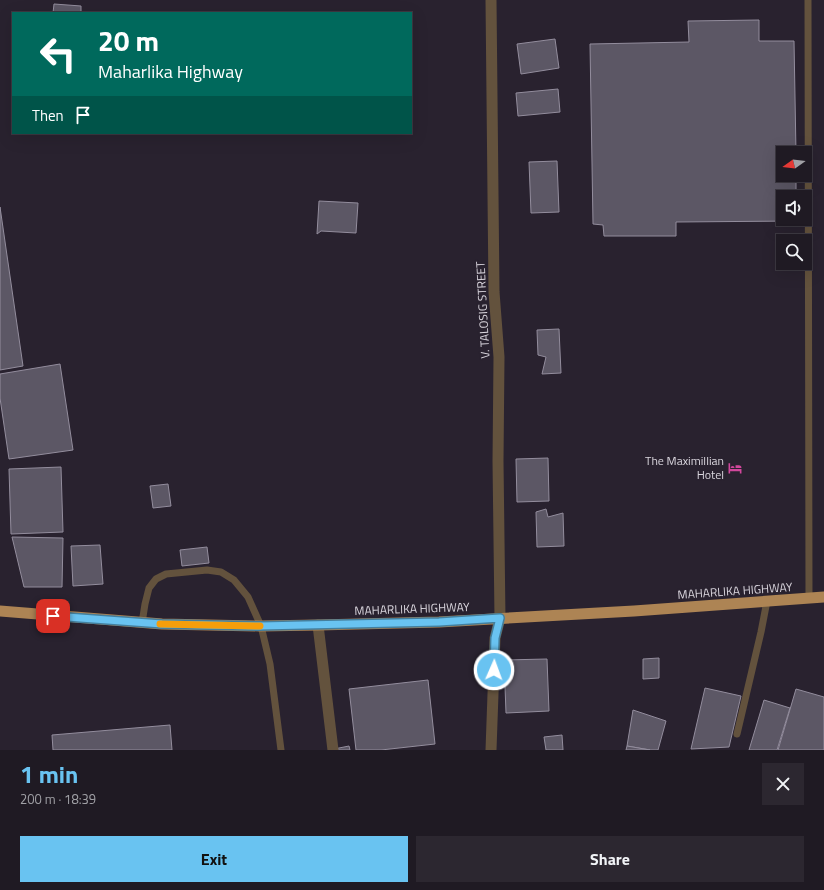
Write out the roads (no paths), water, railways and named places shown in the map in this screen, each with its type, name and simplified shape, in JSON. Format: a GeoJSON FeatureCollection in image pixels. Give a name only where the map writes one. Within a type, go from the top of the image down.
{"type":"FeatureCollection","features":[{"type":"Feature","properties":{"kind":"highway","name":"MAHARLIKA HIGHWAY"},"geometry":{"type":"LineString","coordinates":[[0,611],[142,623],[260,626],[439,622],[634,611],[824,597]]}},
{"type":"Feature","properties":{"kind":"street","name":"V. TALOSIG STREET"},"geometry":{"type":"LineString","coordinates":[[491,0],[494,292],[499,357],[498,469],[500,618],[495,638],[491,750]]}},
{"type":"Feature","properties":{"kind":"street"},"geometry":{"type":"LineString","coordinates":[[318,625],[333,750]]}},
{"type":"Feature","properties":{"kind":"lane"},"geometry":{"type":"LineString","coordinates":[[808,0],[808,598]]}},
{"type":"Feature","properties":{"kind":"lane"},"geometry":{"type":"LineString","coordinates":[[142,623],[150,588],[156,579],[166,574],[207,570],[221,572],[234,580],[248,598],[260,626],[270,664],[281,750]]}},
{"type":"Feature","properties":{"kind":"lane"},"geometry":{"type":"LineString","coordinates":[[736,734],[767,601]]}},
{"type":"Feature","properties":{"kind":"place","name":"The Maximillian Hotel"},"geometry":{"type":"Point","coordinates":[735,468]}}]}
